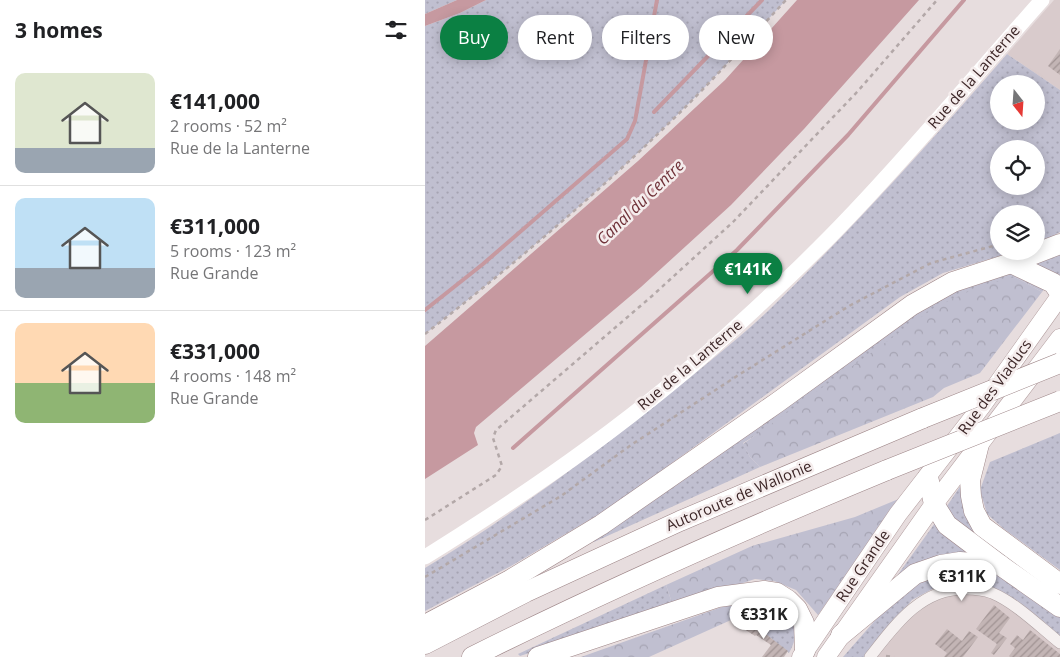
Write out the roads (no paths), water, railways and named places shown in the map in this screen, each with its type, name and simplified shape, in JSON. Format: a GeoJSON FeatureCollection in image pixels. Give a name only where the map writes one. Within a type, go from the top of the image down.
{"type":"FeatureCollection","features":[{"type":"Feature","properties":{"kind":"highway"},"geometry":{"type":"LineString","coordinates":[[425,625],[510,580],[601,525],[912,305],[953,282],[1011,263],[1060,244]]}},
{"type":"Feature","properties":{"kind":"highway"},"geometry":{"type":"LineString","coordinates":[[1011,263],[1053,283],[1060,295]]}},
{"type":"Feature","properties":{"kind":"highway","name":"Autoroute de Wallonie"},"geometry":{"type":"LineString","coordinates":[[425,644],[526,592],[680,521],[923,418],[1060,363]]}},
{"type":"Feature","properties":{"kind":"highway"},"geometry":{"type":"LineString","coordinates":[[472,657],[542,622],[691,553],[887,470],[1060,401]]}},
{"type":"Feature","properties":{"kind":"highway"},"geometry":{"type":"LineString","coordinates":[[979,444],[970,480],[971,496],[982,526],[1060,584]]}},
{"type":"Feature","properties":{"kind":"highway"},"geometry":{"type":"LineString","coordinates":[[928,477],[934,504],[947,525],[1060,607]]}},
{"type":"Feature","properties":{"kind":"highway"},"geometry":{"type":"LineString","coordinates":[[841,634],[915,574],[941,565],[960,562],[1000,565]]}},
{"type":"Feature","properties":{"kind":"highway"},"geometry":{"type":"LineString","coordinates":[[538,657],[718,597],[764,591],[777,593],[797,609],[804,623],[803,654]]}},
{"type":"Feature","properties":{"kind":"main road","name":"Rue de la Lanterne"},"geometry":{"type":"LineString","coordinates":[[425,557],[499,512],[604,436],[740,324],[849,217],[1042,0]]}},
{"type":"Feature","properties":{"kind":"main road","name":"Rue des Viaducs"},"geometry":{"type":"LineString","coordinates":[[928,477],[981,407],[1060,295]]}},
{"type":"Feature","properties":{"kind":"main road","name":"Rue des Viaducs"},"geometry":{"type":"LineString","coordinates":[[934,504],[1060,338]]}},
{"type":"Feature","properties":{"kind":"main road","name":"Rue Grande"},"geometry":{"type":"LineString","coordinates":[[803,654],[898,514],[928,477]]}},
{"type":"Feature","properties":{"kind":"main road","name":"Rue Grande"},"geometry":{"type":"LineString","coordinates":[[826,657],[934,504]]}},
{"type":"Feature","properties":{"kind":"street"},"geometry":{"type":"LineString","coordinates":[[870,657],[913,607],[925,598],[943,591],[958,589],[974,589],[991,593],[1011,604],[1060,643]]}},
{"type":"Feature","properties":{"kind":"water"},"geometry":{"type":"Polygon","coordinates":[[[457,0],[486,0],[455,15],[440,15],[440,20],[425,26],[425,14],[457,0]]]}},
{"type":"Feature","properties":{"kind":"water","name":"Canal du Centre"},"geometry":{"type":"Polygon","coordinates":[[[797,0],[919,0],[804,129],[731,205],[641,287],[476,427],[474,433],[478,445],[425,479],[425,346],[638,161],[725,80],[743,60],[773,60],[773,27],[797,0]]]}},
{"type":"Feature","properties":{"kind":"waterway"},"geometry":{"type":"LineString","coordinates":[[425,310],[483,264],[627,139],[635,121],[657,0]]}},
{"type":"Feature","properties":{"kind":"waterway"},"geometry":{"type":"LineString","coordinates":[[654,112],[762,0]]}},
{"type":"Feature","properties":{"kind":"waterway"},"geometry":{"type":"LineString","coordinates":[[513,448],[737,250],[848,135],[964,0]]}}]}
